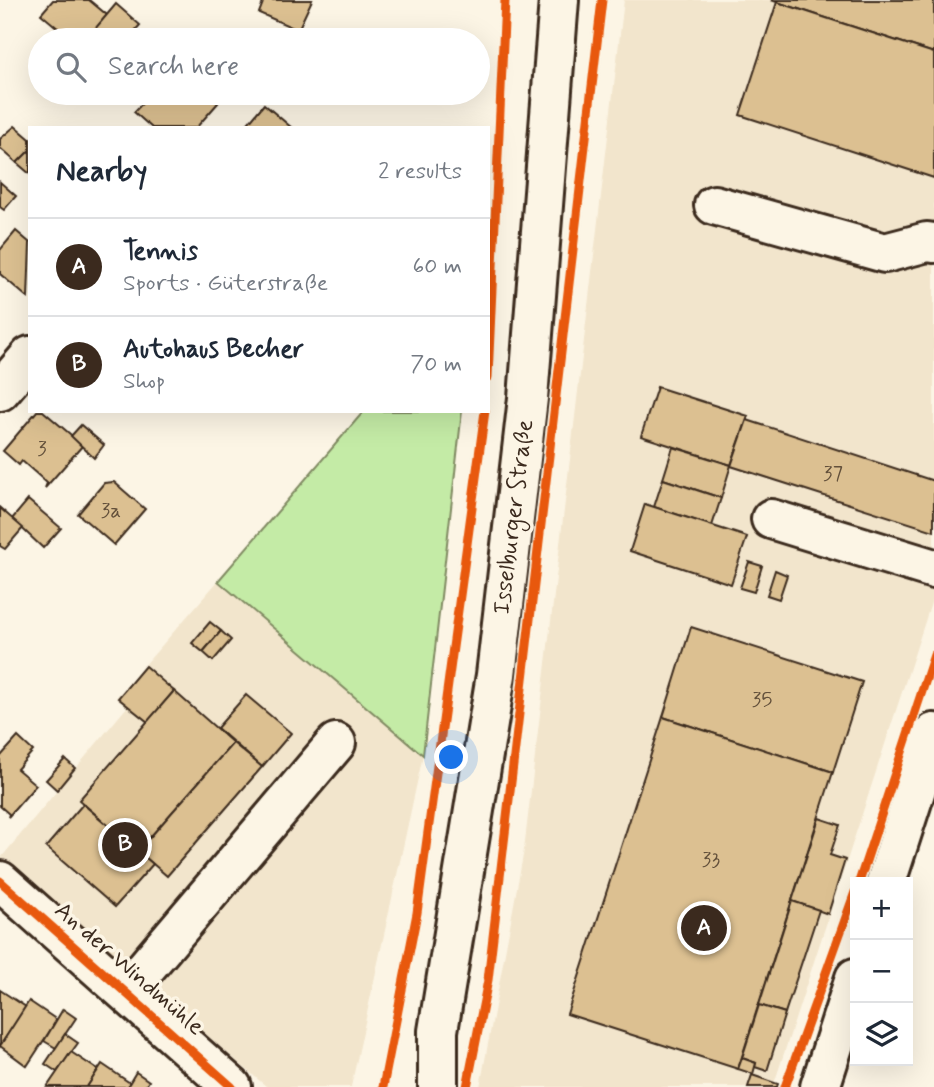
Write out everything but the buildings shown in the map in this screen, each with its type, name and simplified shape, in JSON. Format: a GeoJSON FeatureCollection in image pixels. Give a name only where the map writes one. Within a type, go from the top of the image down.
{"type":"FeatureCollection","features":[{"type":"Feature","properties":{"kind":"main road","name":"Isselburger Straße"},"geometry":{"type":"LineString","coordinates":[[438,1087],[438,1031],[496,675],[528,398],[559,0]]}},
{"type":"Feature","properties":{"kind":"main road"},"geometry":{"type":"LineString","coordinates":[[714,205],[885,253],[927,242],[934,243]]}},
{"type":"Feature","properties":{"kind":"main road"},"geometry":{"type":"LineString","coordinates":[[0,391],[28,358]]}},
{"type":"Feature","properties":{"kind":"main road"},"geometry":{"type":"LineString","coordinates":[[771,519],[934,569]]}},
{"type":"Feature","properties":{"kind":"main road"},"geometry":{"type":"LineString","coordinates":[[888,877],[934,733]]}},
{"type":"Feature","properties":{"kind":"main road"},"geometry":{"type":"LineString","coordinates":[[126,991],[337,743]]}},
{"type":"Feature","properties":{"kind":"main road","name":"An der Windmühle"},"geometry":{"type":"LineString","coordinates":[[0,881],[232,1087]]}},
{"type":"Feature","properties":{"kind":"main road"},"geometry":{"type":"LineString","coordinates":[[829,1071],[850,996]]}},
{"type":"Feature","properties":{"kind":"main road","name":"Isselburger Straße"},"geometry":{"type":"LineString","coordinates":[[414,1087],[438,1031]]}},
{"type":"Feature","properties":{"kind":"shaded area"},"geometry":{"type":"Polygon","coordinates":[[[624,0],[934,0],[934,594],[773,1087],[480,1087],[524,850],[624,0]]]}},
{"type":"Feature","properties":{"kind":"shaded area"},"geometry":{"type":"Polygon","coordinates":[[[218,581],[423,755],[351,1087],[267,1087],[0,859],[127,707],[116,698],[218,581]]]}},
{"type":"Feature","properties":{"kind":"green space"},"geometry":{"type":"Polygon","coordinates":[[[362,413],[462,413],[423,755],[218,581],[362,413]]]}},
{"type":"Feature","properties":{"kind":"cycle path"},"geometry":{"type":"LineString","coordinates":[[490,333],[505,0]]}},
{"type":"Feature","properties":{"kind":"cycle path"},"geometry":{"type":"LineString","coordinates":[[467,1087],[488,980],[602,0]]}},
{"type":"Feature","properties":{"kind":"cycle path"},"geometry":{"type":"LineString","coordinates":[[383,1087],[417,913],[485,413]]}},
{"type":"Feature","properties":{"kind":"cycle path"},"geometry":{"type":"LineString","coordinates":[[861,877],[934,655]]}},
{"type":"Feature","properties":{"kind":"cycle path"},"geometry":{"type":"LineString","coordinates":[[0,881],[232,1087]]}},
{"type":"Feature","properties":{"kind":"cycle path"},"geometry":{"type":"LineString","coordinates":[[785,1087],[850,906]]}},
{"type":"Feature","properties":{"kind":"place","name":"Autohaus Becher"},"geometry":{"type":"Point","coordinates":[125,845]}},
{"type":"Feature","properties":{"kind":"place","name":"Tennis"},"geometry":{"type":"Point","coordinates":[704,928]}}]}
